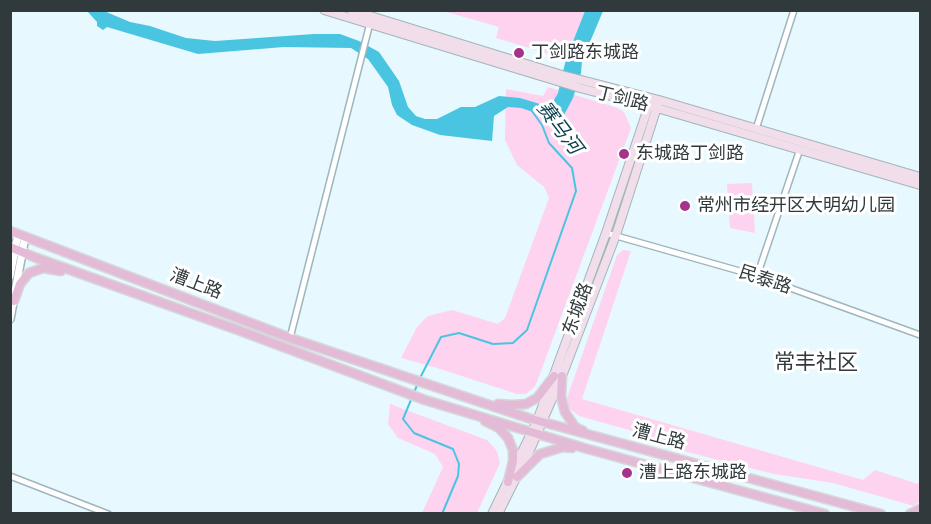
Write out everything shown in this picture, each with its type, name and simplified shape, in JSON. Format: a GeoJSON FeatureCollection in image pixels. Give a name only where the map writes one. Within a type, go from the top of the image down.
{"type":"FeatureCollection","features":[{"type":"Feature","properties":{"kind":"main road","name":"丁剑路"},"geometry":{"type":"LineString","coordinates":[[324,10],[371,20],[581,85],[756,129],[921,177]]}},
{"type":"Feature","properties":{"kind":"main road","name":"丁剑路"},"geometry":{"type":"LineString","coordinates":[[351,10],[371,20]]}},
{"type":"Feature","properties":{"kind":"main road","name":"丁剑路"},"geometry":{"type":"LineString","coordinates":[[654,103],[921,185]]}},
{"type":"Feature","properties":{"kind":"main road","name":"东城路"},"geometry":{"type":"LineString","coordinates":[[558,376],[606,232],[654,103]]}},
{"type":"Feature","properties":{"kind":"main road","name":"东城路"},"geometry":{"type":"LineString","coordinates":[[498,513],[517,477],[616,235],[654,103]]}},
{"type":"Feature","properties":{"kind":"main road","name":"漕上路"},"geometry":{"type":"LineString","coordinates":[[18,234],[290,338],[540,422],[881,513]]}},
{"type":"Feature","properties":{"kind":"main road","name":"漕上路"},"geometry":{"type":"LineString","coordinates":[[16,249],[426,400],[584,448],[825,513]]}},
{"type":"Feature","properties":{"kind":"main road"},"geometry":{"type":"LineString","coordinates":[[14,301],[20,284],[29,273],[43,268],[94,278]]}},
{"type":"Feature","properties":{"kind":"main road"},"geometry":{"type":"LineString","coordinates":[[486,403],[526,404],[537,398],[558,376]]}},
{"type":"Feature","properties":{"kind":"main road"},"geometry":{"type":"LineString","coordinates":[[558,376],[565,412],[575,427],[609,441]]}},
{"type":"Feature","properties":{"kind":"main road"},"geometry":{"type":"LineString","coordinates":[[458,408],[499,428],[508,438],[513,450],[513,462],[508,482]]}},
{"type":"Feature","properties":{"kind":"main road","name":"东城路"},"geometry":{"type":"LineString","coordinates":[[492,513],[535,433]]}},
{"type":"Feature","properties":{"kind":"main road"},"geometry":{"type":"LineString","coordinates":[[517,477],[540,454],[563,447],[584,448]]}},
{"type":"Feature","properties":{"kind":"main road"},"geometry":{"type":"LineString","coordinates":[[910,513],[921,509]]}},
{"type":"Feature","properties":{"kind":"street"},"geometry":{"type":"LineString","coordinates":[[756,129],[794,10]]}},
{"type":"Feature","properties":{"kind":"street"},"geometry":{"type":"LineString","coordinates":[[290,338],[371,20]]}},
{"type":"Feature","properties":{"kind":"street"},"geometry":{"type":"LineString","coordinates":[[757,276],[800,149]]}},
{"type":"Feature","properties":{"kind":"street","name":"民泰路"},"geometry":{"type":"LineString","coordinates":[[606,232],[757,276],[921,335]]}},
{"type":"Feature","properties":{"kind":"street"},"geometry":{"type":"LineString","coordinates":[[10,276],[18,234]]}},
{"type":"Feature","properties":{"kind":"street"},"geometry":{"type":"LineString","coordinates":[[10,319],[14,301],[16,249]]}},
{"type":"Feature","properties":{"kind":"street"},"geometry":{"type":"LineString","coordinates":[[10,476],[108,513]]}},
{"type":"Feature","properties":{"kind":"shaded area"},"geometry":{"type":"Polygon","coordinates":[[[443,11],[585,11],[566,59],[496,38],[499,27],[443,11]]]}},
{"type":"Feature","properties":{"kind":"shaded area"},"geometry":{"type":"Polygon","coordinates":[[[548,87],[615,107],[624,112],[631,128],[535,387],[526,394],[517,394],[401,358],[417,327],[428,316],[452,310],[498,324],[505,318],[549,198],[544,187],[517,165],[505,140],[506,89],[543,96],[548,87]]]}},
{"type":"Feature","properties":{"kind":"shaded area"},"geometry":{"type":"Polygon","coordinates":[[[752,183],[755,233],[730,228],[727,184],[752,183]]]}},
{"type":"Feature","properties":{"kind":"shaded area"},"geometry":{"type":"Polygon","coordinates":[[[623,250],[631,251],[582,399],[863,480],[875,470],[918,484],[920,478],[920,501],[914,506],[833,483],[774,474],[687,452],[647,435],[579,416],[569,408],[567,398],[617,255],[623,250]]]}},
{"type":"Feature","properties":{"kind":"shaded area"},"geometry":{"type":"Polygon","coordinates":[[[390,404],[487,440],[497,451],[500,463],[477,513],[422,513],[443,467],[435,454],[398,438],[388,424],[390,404]]]}},
{"type":"Feature","properties":{"kind":"water"},"geometry":{"type":"Polygon","coordinates":[[[87,11],[104,11],[130,22],[186,38],[215,41],[340,34],[379,52],[399,81],[408,107],[416,116],[437,119],[461,107],[475,107],[499,96],[520,98],[550,107],[558,93],[566,59],[585,11],[603,11],[582,61],[581,73],[573,98],[563,117],[557,120],[521,108],[508,107],[494,116],[492,141],[440,135],[412,125],[397,115],[388,87],[368,59],[351,48],[284,47],[198,54],[107,27],[103,30],[97,26],[97,22],[87,11]]]}},
{"type":"Feature","properties":{"kind":"waterway","name":"赛马河"},"geometry":{"type":"LineString","coordinates":[[420,378],[441,337],[459,333],[493,344],[513,343],[527,330],[576,191],[572,168],[549,143],[542,125],[532,111]]}},
{"type":"Feature","properties":{"kind":"waterway","name":"赛马河"},"geometry":{"type":"LineString","coordinates":[[418,383],[403,419],[414,433],[453,449],[459,464],[458,476],[442,514]]}},
{"type":"Feature","properties":{"kind":"place","name":"丁剑路东城路"},"geometry":{"type":"Point","coordinates":[519,53]}},
{"type":"Feature","properties":{"kind":"place","name":"东城路丁剑路"},"geometry":{"type":"Point","coordinates":[624,154]}},
{"type":"Feature","properties":{"kind":"place","name":"常州市经开区大明幼儿园"},"geometry":{"type":"Point","coordinates":[685,206]}},
{"type":"Feature","properties":{"kind":"place","name":"漕上路东城路"},"geometry":{"type":"Point","coordinates":[627,473]}},
{"type":"Feature","properties":{"kind":"district","name":"常丰社区"},"geometry":{"type":"Point","coordinates":[816,363]}}]}
